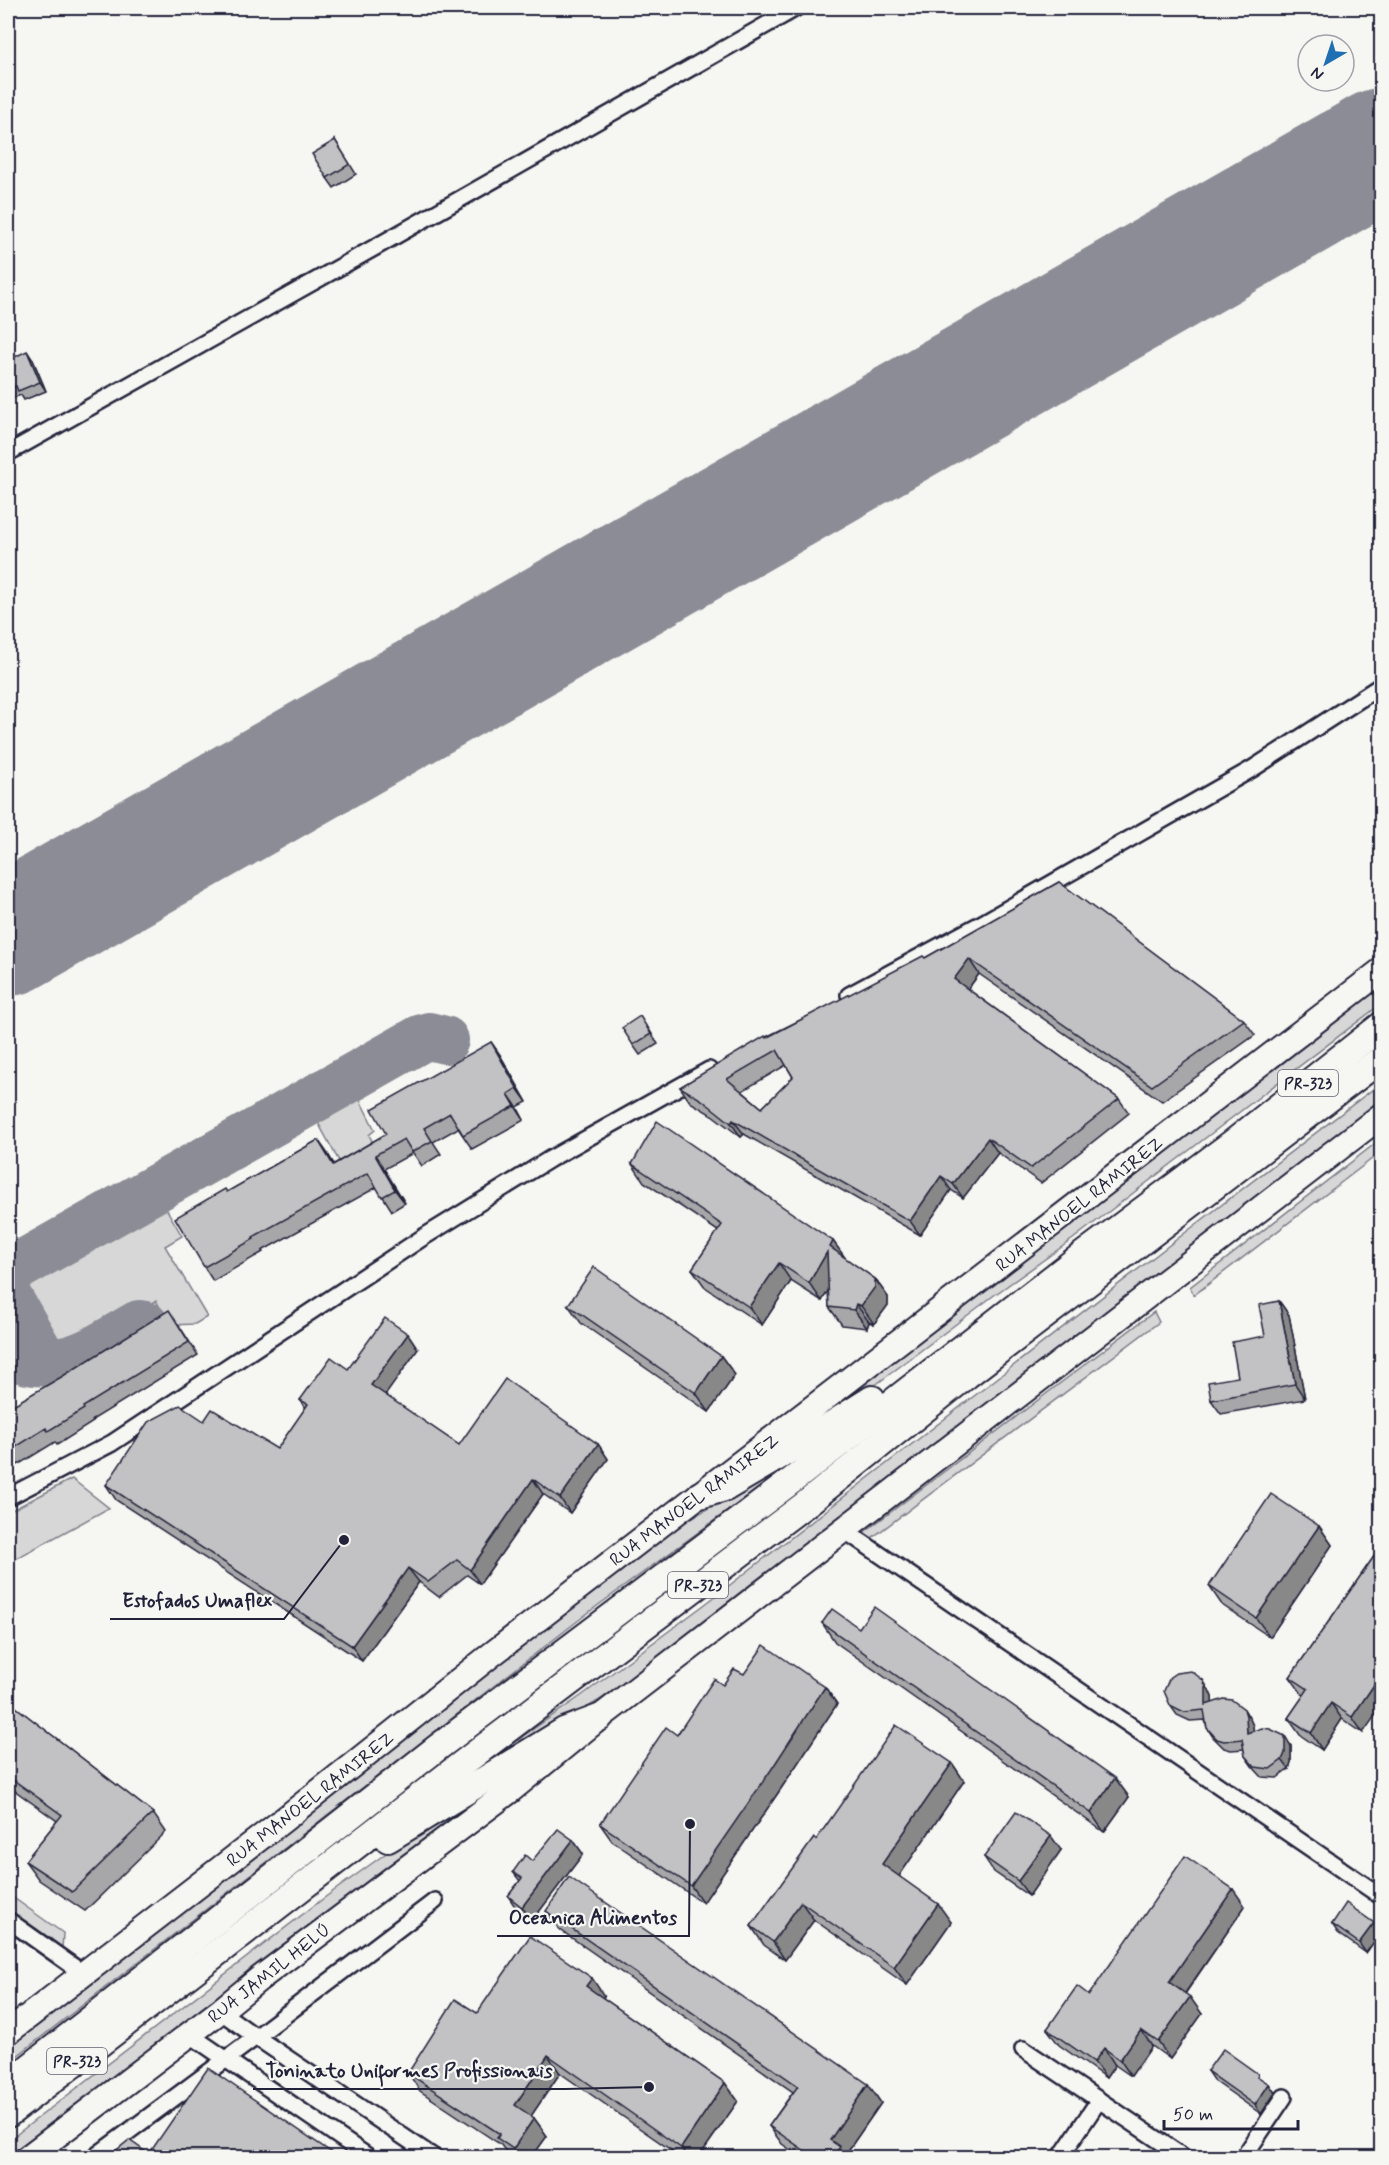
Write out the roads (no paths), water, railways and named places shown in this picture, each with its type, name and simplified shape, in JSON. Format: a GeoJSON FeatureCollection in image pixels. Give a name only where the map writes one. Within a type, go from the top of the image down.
{"type":"FeatureCollection","features":[{"type":"Feature","properties":{"kind":"highway","name":"PR-323"},"geometry":{"type":"LineString","coordinates":[[8,2084],[437,1748],[790,1482],[1072,1263],[1234,1142],[1382,1025]]}},
{"type":"Feature","properties":{"kind":"highway","name":"PR-323"},"geometry":{"type":"LineString","coordinates":[[8,2114],[460,1765],[807,1503],[976,1368],[1382,1058]]}},
{"type":"Feature","properties":{"kind":"highway"},"geometry":{"type":"LineString","coordinates":[[700,1495],[725,1488],[825,1429],[865,1404],[993,1304],[1072,1263]]}},
{"type":"Feature","properties":{"kind":"highway"},"geometry":{"type":"LineString","coordinates":[[326,1869],[344,1866],[564,1731],[599,1718]]}},
{"type":"Feature","properties":{"kind":"main road","name":"RUA MANOEL RAMIREZ"},"geometry":{"type":"LineString","coordinates":[[8,2032],[282,1821],[491,1655],[1382,970]]}},
{"type":"Feature","properties":{"kind":"main road","name":"RUA JAMIL HELÚ"},"geometry":{"type":"LineString","coordinates":[[27,2157],[220,2011],[259,1978],[511,1790],[599,1718],[1382,1114]]}},
{"type":"Feature","properties":{"kind":"street"},"geometry":{"type":"LineString","coordinates":[[8,453],[796,8]]}},
{"type":"Feature","properties":{"kind":"street"},"geometry":{"type":"LineString","coordinates":[[841,999],[987,921],[1252,770],[1382,686]]}},
{"type":"Feature","properties":{"kind":"street"},"geometry":{"type":"LineString","coordinates":[[8,1497],[112,1443],[422,1238],[550,1159],[727,1061]]}},
{"type":"Feature","properties":{"kind":"street"},"geometry":{"type":"LineString","coordinates":[[844,1530],[1382,1897]]}},
{"type":"Feature","properties":{"kind":"street"},"geometry":{"type":"LineString","coordinates":[[93,2157],[435,1901]]}},
{"type":"Feature","properties":{"kind":"street"},"geometry":{"type":"LineString","coordinates":[[8,1920],[84,1974]]}},
{"type":"Feature","properties":{"kind":"street"},"geometry":{"type":"LineString","coordinates":[[220,2011],[435,2157]]}},
{"type":"Feature","properties":{"kind":"street"},"geometry":{"type":"LineString","coordinates":[[189,2034],[370,2157]]}},
{"type":"Feature","properties":{"kind":"street"},"geometry":{"type":"LineString","coordinates":[[1023,2049],[1185,2157]]}},
{"type":"Feature","properties":{"kind":"street"},"geometry":{"type":"LineString","coordinates":[[1243,2157],[1284,2097]]}},
{"type":"Feature","properties":{"kind":"street"},"geometry":{"type":"LineString","coordinates":[[1060,2157],[1098,2100]]}},
{"type":"Feature","properties":{"kind":"place","name":"Estofados Umaflex"},"geometry":{"type":"Point","coordinates":[344,1540]}},
{"type":"Feature","properties":{"kind":"place","name":"Oceanica Alimentos"},"geometry":{"type":"Point","coordinates":[690,1824]}},
{"type":"Feature","properties":{"kind":"place","name":"Toninato Uniformes Profissionais"},"geometry":{"type":"Point","coordinates":[649,2087]}}]}
